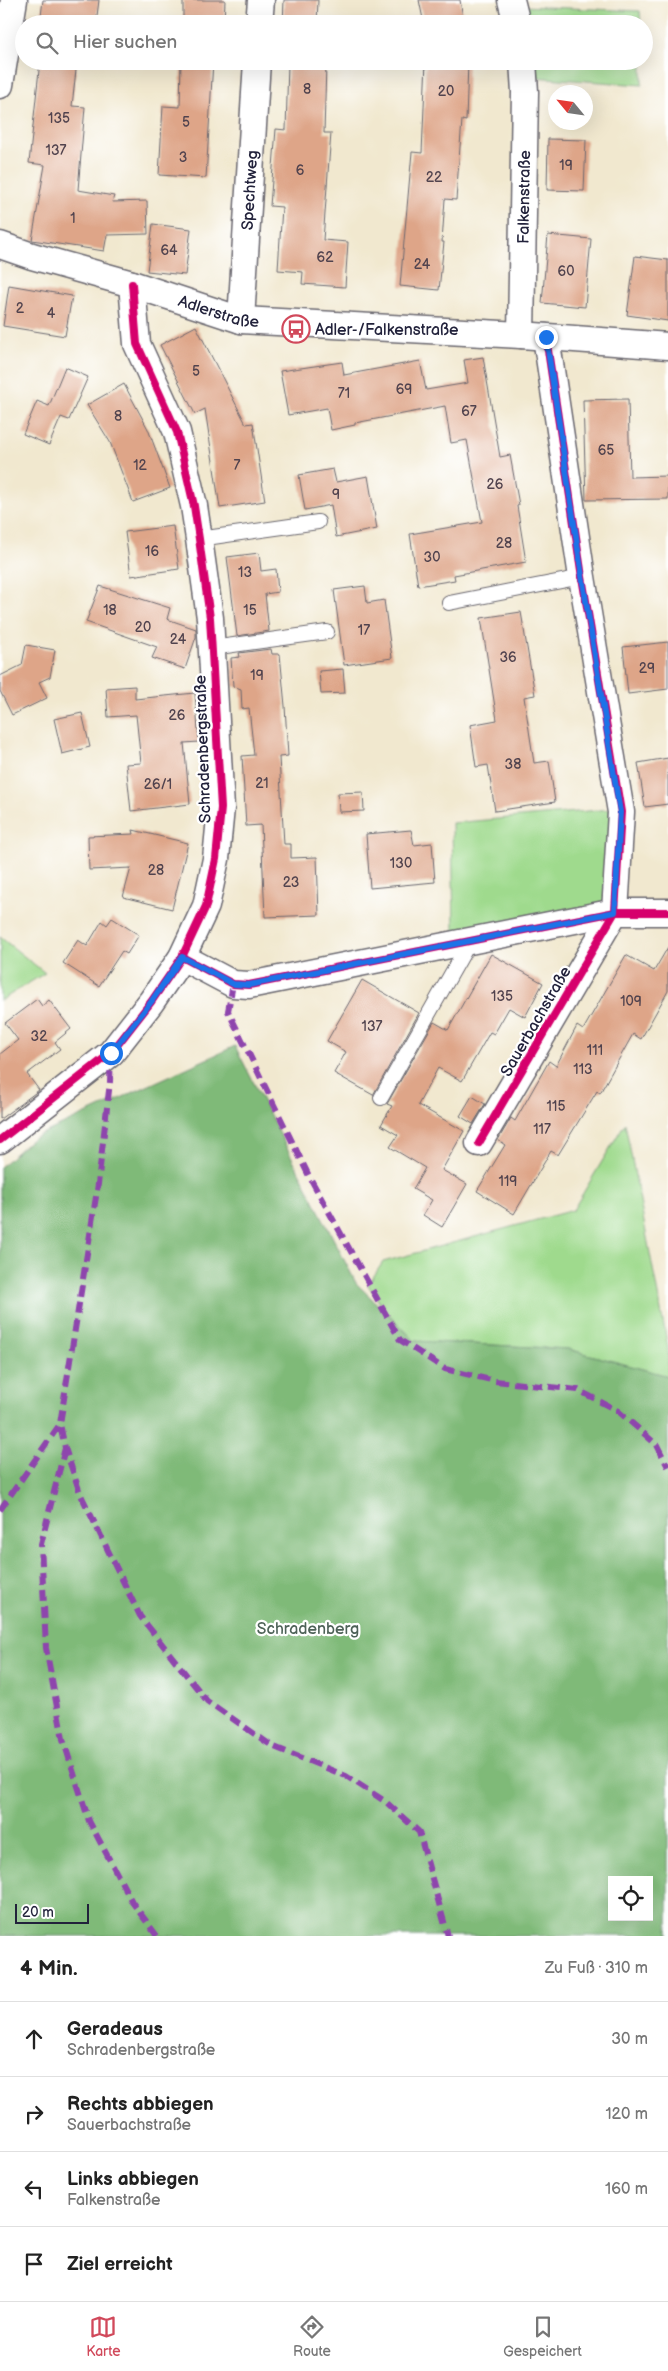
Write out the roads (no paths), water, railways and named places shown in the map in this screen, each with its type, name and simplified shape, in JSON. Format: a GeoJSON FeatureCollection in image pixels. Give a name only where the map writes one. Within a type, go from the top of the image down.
{"type":"FeatureCollection","features":[{"type":"Feature","properties":{"kind":"street"},"geometry":{"type":"LineString","coordinates":[[0,85],[14,0]]}},
{"type":"Feature","properties":{"kind":"street"},"geometry":{"type":"LineString","coordinates":[[259,15],[260,0]]}},
{"type":"Feature","properties":{"kind":"street"},"geometry":{"type":"LineString","coordinates":[[510,0],[514,15]]}},
{"type":"Feature","properties":{"kind":"street","name":"Spechtweg"},"geometry":{"type":"LineString","coordinates":[[241,320],[256,70]]}},
{"type":"Feature","properties":{"kind":"street","name":"Falkenstraße"},"geometry":{"type":"LineString","coordinates":[[524,70],[534,336],[582,576],[620,812],[615,912]]}},
{"type":"Feature","properties":{"kind":"street"},"geometry":{"type":"LineString","coordinates":[[0,245],[132,284]]}},
{"type":"Feature","properties":{"kind":"street","name":"Adlerstraße"},"geometry":{"type":"LineString","coordinates":[[132,284],[241,320],[534,336],[668,346]]}},
{"type":"Feature","properties":{"kind":"street","name":"Schradenbergstraße"},"geometry":{"type":"LineString","coordinates":[[0,1140],[111,1053],[151,1002],[182,957],[206,906],[216,859],[221,808],[210,618],[199,539],[194,506],[177,432],[137,344],[132,284]]}},
{"type":"Feature","properties":{"kind":"street"},"geometry":{"type":"LineString","coordinates":[[182,957],[233,984],[249,985],[615,912],[668,912]]}},
{"type":"Feature","properties":{"kind":"street","name":"Sauerbachstraße"},"geometry":{"type":"LineString","coordinates":[[479,1143],[615,912]]}},
{"type":"Feature","properties":{"kind":"lane"},"geometry":{"type":"LineString","coordinates":[[199,539],[318,522]]}},
{"type":"Feature","properties":{"kind":"lane"},"geometry":{"type":"LineString","coordinates":[[449,603],[582,576]]}},
{"type":"Feature","properties":{"kind":"lane"},"geometry":{"type":"LineString","coordinates":[[212,648],[327,632]]}},
{"type":"Feature","properties":{"kind":"lane"},"geometry":{"type":"LineString","coordinates":[[381,1098],[470,941]]}},
{"type":"Feature","properties":{"kind":"place","name":"Adler-/Falkenstraße"},"geometry":{"type":"Point","coordinates":[296,329]}},
{"type":"Feature","properties":{"kind":"park label","name":"Schradenberg"},"geometry":{"type":"Point","coordinates":[308,1628]}}]}
